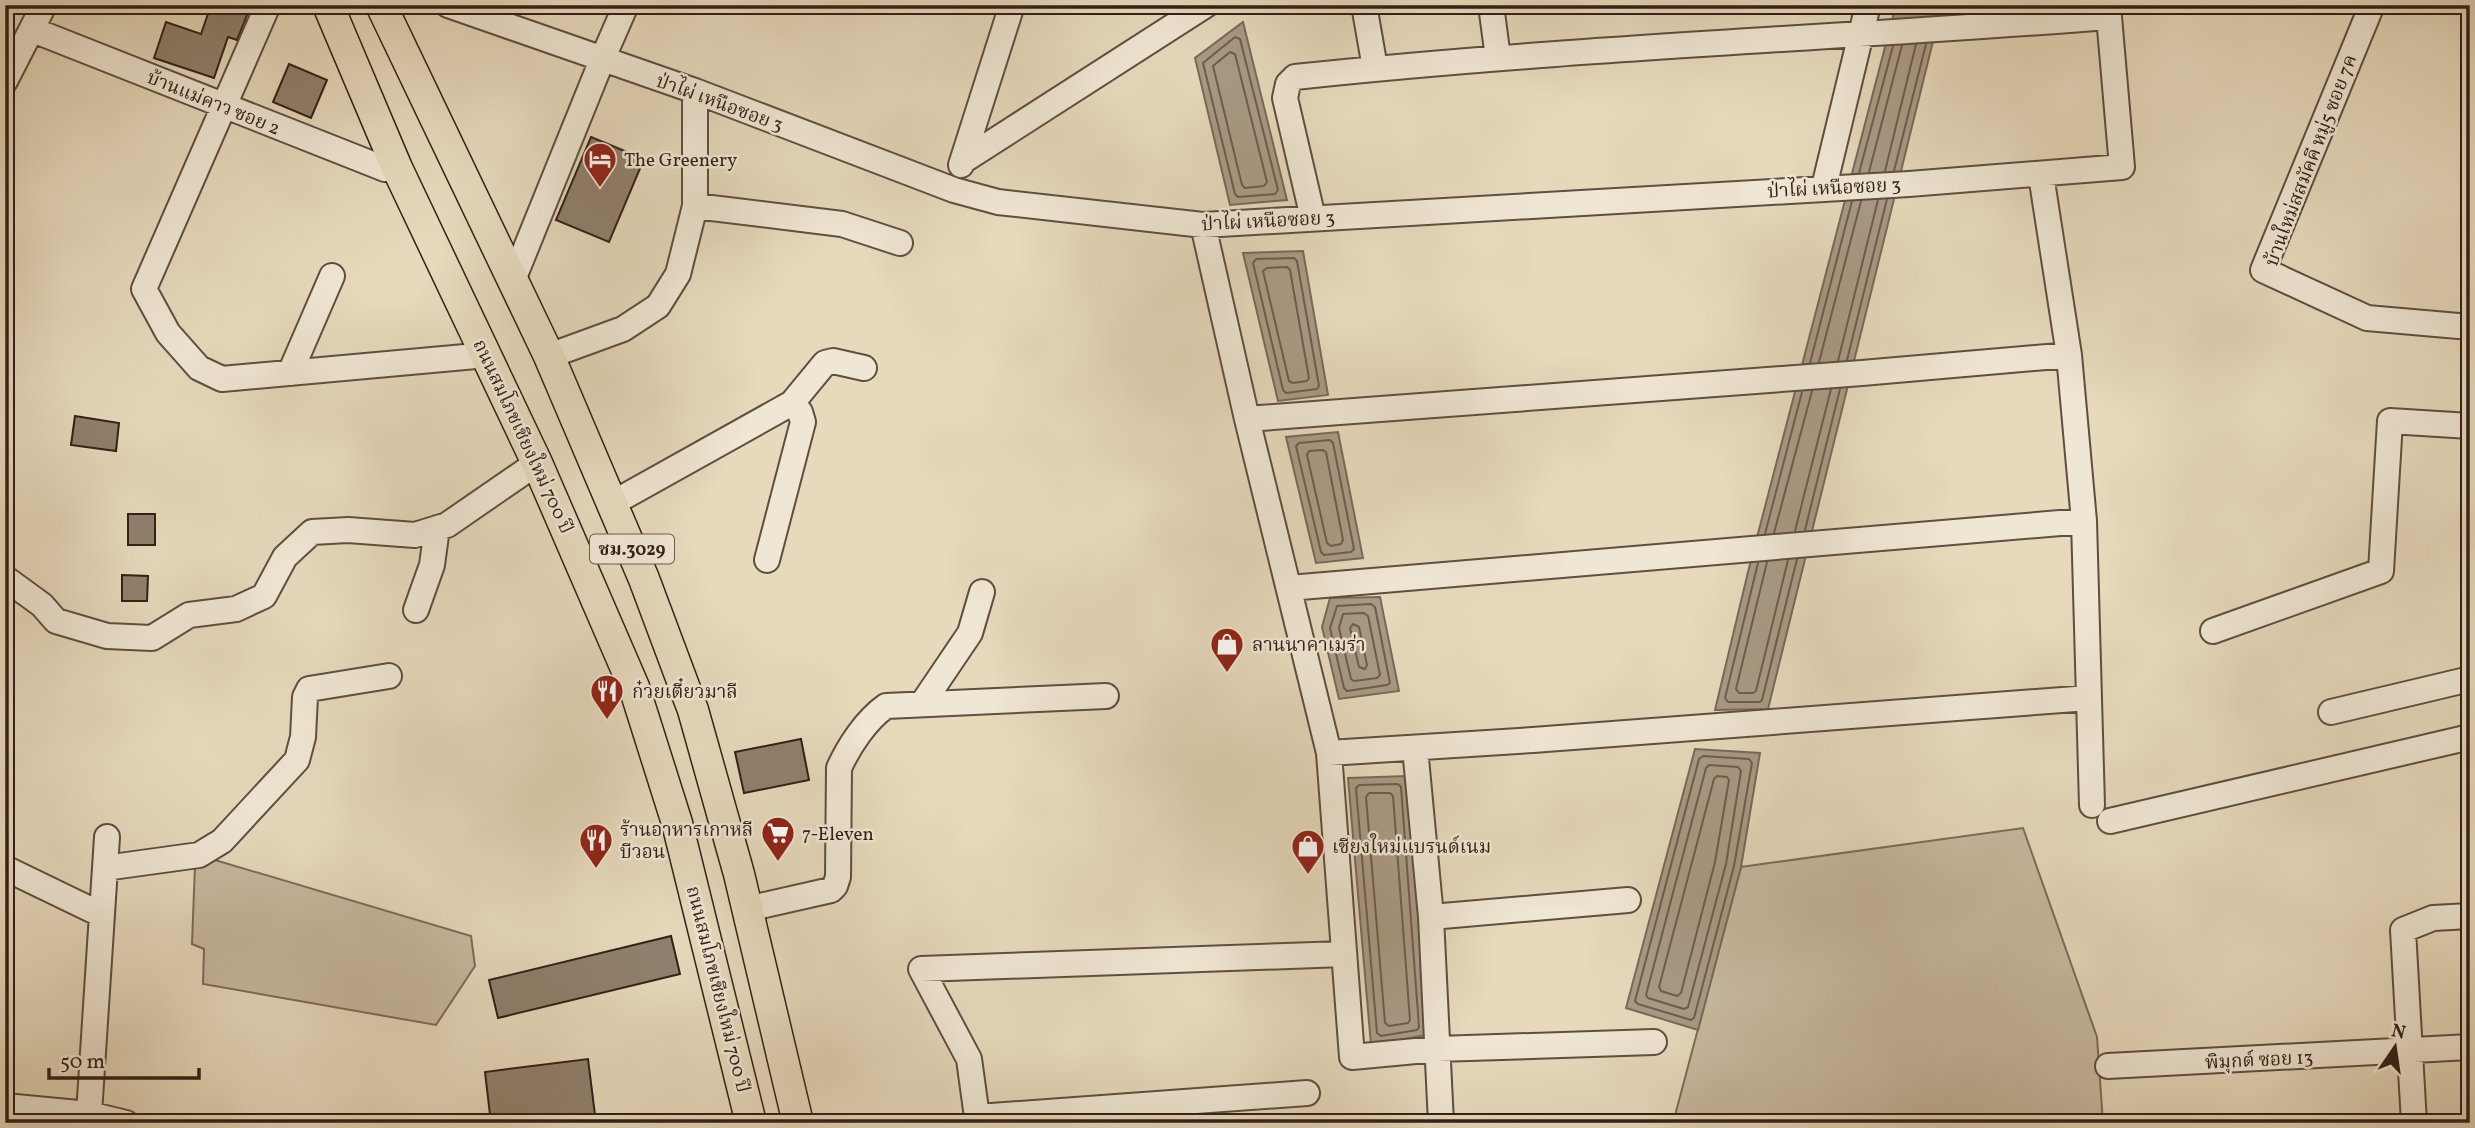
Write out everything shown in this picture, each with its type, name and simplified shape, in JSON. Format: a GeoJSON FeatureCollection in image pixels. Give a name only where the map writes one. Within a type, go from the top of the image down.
{"type":"FeatureCollection","features":[{"type":"Feature","properties":{"kind":"main road","name":"ถนนสมโภชเชียงใหม่ 700 ปี"},"geometry":{"type":"LineString","coordinates":[[328,5],[397,168],[537,463],[635,687],[677,823],[751,1123]]}},
{"type":"Feature","properties":{"kind":"main road","name":"ชม.3029"},"geometry":{"type":"LineString","coordinates":[[381,5],[549,356],[645,579],[693,710],[747,909],[798,1123]]}},
{"type":"Feature","properties":{"kind":"street"},"geometry":{"type":"LineString","coordinates":[[5,81],[44,5]]}},
{"type":"Feature","properties":{"kind":"street"},"geometry":{"type":"LineString","coordinates":[[268,5],[222,105],[144,289],[168,333],[199,368],[222,379],[487,355]]}},
{"type":"Feature","properties":{"kind":"street","name":"ป่าไผ่ เหนือซอย 3"},"geometry":{"type":"LineString","coordinates":[[448,5],[695,91],[954,190],[998,202],[1203,225],[1909,184],[2122,167],[2109,11]]}},
{"type":"Feature","properties":{"kind":"street"},"geometry":{"type":"LineString","coordinates":[[513,280],[626,5]]}},
{"type":"Feature","properties":{"kind":"street"},"geometry":{"type":"LineString","coordinates":[[954,190],[1012,5]]}},
{"type":"Feature","properties":{"kind":"street"},"geometry":{"type":"LineString","coordinates":[[963,161],[1206,5]]}},
{"type":"Feature","properties":{"kind":"street"},"geometry":{"type":"LineString","coordinates":[[1364,5],[1375,68]]}},
{"type":"Feature","properties":{"kind":"street"},"geometry":{"type":"LineString","coordinates":[[1491,5],[1498,58]]}},
{"type":"Feature","properties":{"kind":"street"},"geometry":{"type":"LineString","coordinates":[[1834,187],[1874,34],[1868,5]]}},
{"type":"Feature","properties":{"kind":"street","name":"บ้านใหม่สสมัคคี หมู่5 ซอย 7ค"},"geometry":{"type":"LineString","coordinates":[[2372,5],[2263,270],[2367,318],[2470,327]]}},
{"type":"Feature","properties":{"kind":"street"},"geometry":{"type":"LineString","coordinates":[[1313,218],[1285,98],[1288,85],[1295,77],[1498,58],[1951,29],[2109,11]]}},
{"type":"Feature","properties":{"kind":"street","name":"บ้านแม่คาว ซอย 2"},"geometry":{"type":"LineString","coordinates":[[33,30],[385,169],[397,168]]}},
{"type":"Feature","properties":{"kind":"street"},"geometry":{"type":"LineString","coordinates":[[549,356],[623,329],[658,306],[678,274],[695,206],[695,91]]}},
{"type":"Feature","properties":{"kind":"street"},"geometry":{"type":"LineString","coordinates":[[2041,174],[2069,355],[2084,521],[2089,698],[2101,813],[2470,737]]}},
{"type":"Feature","properties":{"kind":"street"},"geometry":{"type":"LineString","coordinates":[[695,206],[842,224],[900,243]]}},
{"type":"Feature","properties":{"kind":"street"},"geometry":{"type":"LineString","coordinates":[[1203,225],[1247,419],[1329,753],[1352,1057],[1437,1049],[1654,1042]]}},
{"type":"Feature","properties":{"kind":"street"},"geometry":{"type":"LineString","coordinates":[[289,373],[332,276]]}},
{"type":"Feature","properties":{"kind":"street"},"geometry":{"type":"LineString","coordinates":[[1247,419],[2069,355]]}},
{"type":"Feature","properties":{"kind":"street"},"geometry":{"type":"LineString","coordinates":[[613,503],[792,403],[825,363],[833,361],[864,368]]}},
{"type":"Feature","properties":{"kind":"street"},"geometry":{"type":"LineString","coordinates":[[767,560],[803,422],[800,412],[792,403]]}},
{"type":"Feature","properties":{"kind":"street"},"geometry":{"type":"LineString","coordinates":[[2213,631],[2381,570],[2390,421],[2470,426]]}},
{"type":"Feature","properties":{"kind":"street"},"geometry":{"type":"LineString","coordinates":[[5,578],[42,605],[56,621],[107,636],[152,638],[189,615],[236,608],[264,596],[285,557],[312,532],[348,530],[415,535],[447,525],[537,463]]}},
{"type":"Feature","properties":{"kind":"street"},"geometry":{"type":"LineString","coordinates":[[1289,588],[2084,521]]}},
{"type":"Feature","properties":{"kind":"street"},"geometry":{"type":"LineString","coordinates":[[416,610],[432,565],[437,528]]}},
{"type":"Feature","properties":{"kind":"street"},"geometry":{"type":"LineString","coordinates":[[922,704],[970,633],[982,592]]}},
{"type":"Feature","properties":{"kind":"street"},"geometry":{"type":"LineString","coordinates":[[105,868],[199,855],[222,841],[297,760],[303,737],[305,697],[309,689],[388,676]]}},
{"type":"Feature","properties":{"kind":"street"},"geometry":{"type":"LineString","coordinates":[[2331,712],[2470,679]]}},
{"type":"Feature","properties":{"kind":"street"},"geometry":{"type":"LineString","coordinates":[[747,909],[831,890],[835,886],[838,877],[839,768],[874,715],[886,706],[1106,696]]}},
{"type":"Feature","properties":{"kind":"street"},"geometry":{"type":"LineString","coordinates":[[1329,753],[2089,698]]}},
{"type":"Feature","properties":{"kind":"street"},"geometry":{"type":"LineString","coordinates":[[1416,748],[1431,917],[1441,1123]]}},
{"type":"Feature","properties":{"kind":"street"},"geometry":{"type":"LineString","coordinates":[[89,1114],[107,837]]}},
{"type":"Feature","properties":{"kind":"street"},"geometry":{"type":"LineString","coordinates":[[5,868],[102,915]]}},
{"type":"Feature","properties":{"kind":"street"},"geometry":{"type":"LineString","coordinates":[[1431,917],[1628,900]]}},
{"type":"Feature","properties":{"kind":"street"},"geometry":{"type":"LineString","coordinates":[[2414,1123],[2403,930],[2433,918],[2470,916]]}},
{"type":"Feature","properties":{"kind":"street"},"geometry":{"type":"LineString","coordinates":[[1307,1093],[976,1117],[969,1059],[921,969],[1344,954]]}},
{"type":"Feature","properties":{"kind":"street","name":"พิมุกต์ ซอย 13"},"geometry":{"type":"LineString","coordinates":[[2108,1066],[2470,1047]]}},
{"type":"Feature","properties":{"kind":"street"},"geometry":{"type":"LineString","coordinates":[[5,1106],[89,1114],[126,1123]]}},
{"type":"Feature","properties":{"kind":"shaded area"},"geometry":{"type":"Polygon","coordinates":[[[2023,828],[2097,1037],[2103,1123],[1673,1123],[1741,867],[2023,828]]]}},
{"type":"Feature","properties":{"kind":"shaded area"},"geometry":{"type":"Polygon","coordinates":[[[215,860],[471,936],[475,966],[436,1025],[203,984],[204,949],[192,944],[195,865],[215,860]]]}},
{"type":"Feature","properties":{"kind":"water"},"geometry":{"type":"Polygon","coordinates":[[[1896,5],[1942,5],[1768,709],[1715,710],[1749,568],[1896,5]]]}},
{"type":"Feature","properties":{"kind":"water"},"geometry":{"type":"Polygon","coordinates":[[[1243,22],[1287,200],[1230,205],[1195,58],[1243,22]]]}},
{"type":"Feature","properties":{"kind":"water"},"geometry":{"type":"Polygon","coordinates":[[[1303,251],[1328,395],[1278,401],[1243,253],[1303,251]]]}},
{"type":"Feature","properties":{"kind":"water"},"geometry":{"type":"Polygon","coordinates":[[[1338,432],[1363,558],[1316,563],[1286,437],[1338,432]]]}},
{"type":"Feature","properties":{"kind":"water"},"geometry":{"type":"Polygon","coordinates":[[[1380,597],[1399,691],[1339,699],[1322,627],[1330,598],[1380,597]]]}},
{"type":"Feature","properties":{"kind":"water"},"geometry":{"type":"Polygon","coordinates":[[[1695,749],[1760,753],[1741,867],[1698,1030],[1626,1008],[1695,749]]]}},
{"type":"Feature","properties":{"kind":"water"},"geometry":{"type":"Polygon","coordinates":[[[1408,776],[1427,1035],[1371,1045],[1348,778],[1408,776]]]}},
{"type":"Feature","properties":{"kind":"building"},"geometry":{"type":"Polygon","coordinates":[[[211,5],[251,5],[237,40],[228,37],[214,78],[154,58],[166,22],[201,34],[211,5]]]}},
{"type":"Feature","properties":{"kind":"building"},"geometry":{"type":"Polygon","coordinates":[[[289,64],[327,80],[311,118],[273,102],[289,64]]]}},
{"type":"Feature","properties":{"kind":"building","name":"The Greenery"},"geometry":{"type":"Polygon","coordinates":[[[591,137],[644,159],[609,242],[556,220],[591,137]]]}},
{"type":"Feature","properties":{"kind":"building"},"geometry":{"type":"Polygon","coordinates":[[[75,416],[119,423],[116,451],[71,445],[75,416]]]}},
{"type":"Feature","properties":{"kind":"building"},"geometry":{"type":"Polygon","coordinates":[[[128,514],[155,514],[155,545],[128,545],[128,514]]]}},
{"type":"Feature","properties":{"kind":"building"},"geometry":{"type":"Polygon","coordinates":[[[122,575],[148,576],[147,601],[122,601],[122,575]]]}},
{"type":"Feature","properties":{"kind":"building"},"geometry":{"type":"Polygon","coordinates":[[[801,739],[809,780],[744,793],[735,752],[801,739]]]}},
{"type":"Feature","properties":{"kind":"building"},"geometry":{"type":"Polygon","coordinates":[[[671,936],[680,974],[498,1018],[489,980],[671,936]]]}},
{"type":"Feature","properties":{"kind":"building"},"geometry":{"type":"Polygon","coordinates":[[[588,1059],[596,1123],[491,1123],[485,1072],[588,1059]]]}},
{"type":"Feature","properties":{"kind":"place","name":"The Greenery"},"geometry":{"type":"Point","coordinates":[600,189]}},
{"type":"Feature","properties":{"kind":"place","name":"ลานนาคาเมร่า"},"geometry":{"type":"Point","coordinates":[1227,674]}},
{"type":"Feature","properties":{"kind":"place","name":"ก๋วยเตี๋ยวมาลี"},"geometry":{"type":"Point","coordinates":[607,721]}},
{"type":"Feature","properties":{"kind":"place","name":"7-Eleven"},"geometry":{"type":"Point","coordinates":[778,863]}},
{"type":"Feature","properties":{"kind":"place","name":"ร้านอาหารเกาหลี บีวอน"},"geometry":{"type":"Point","coordinates":[596,870]}},
{"type":"Feature","properties":{"kind":"place","name":"เชียงใหม่แบรนด์เนม"},"geometry":{"type":"Point","coordinates":[1308,876]}}]}
